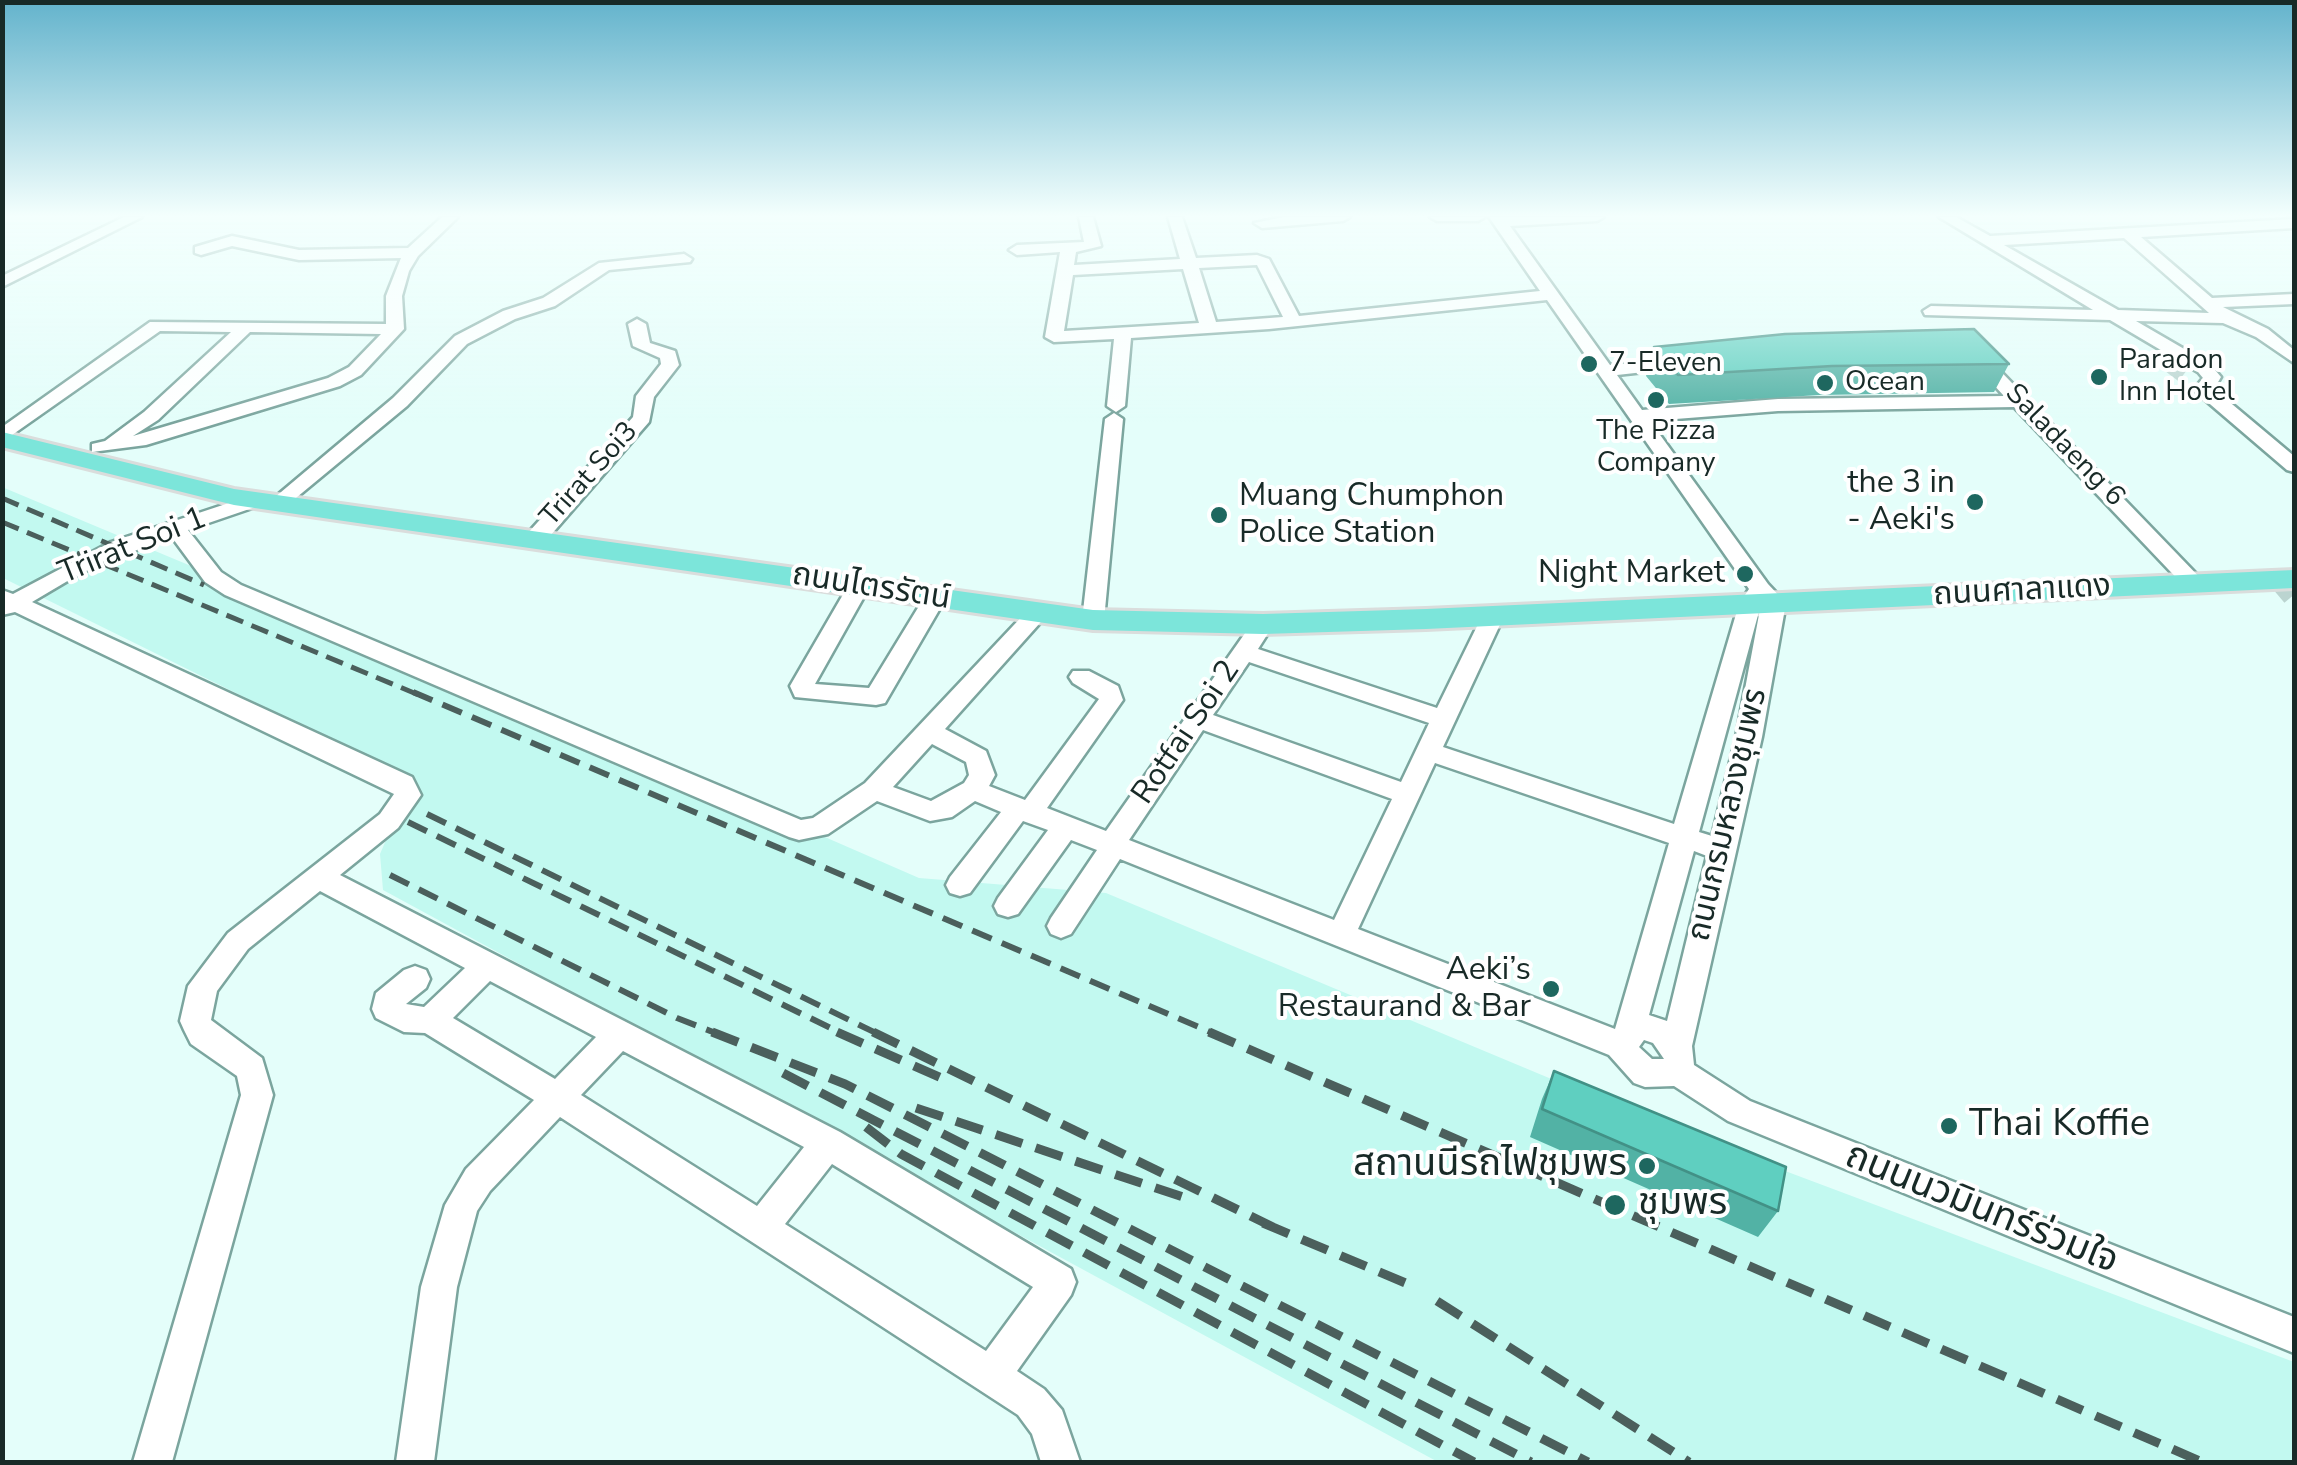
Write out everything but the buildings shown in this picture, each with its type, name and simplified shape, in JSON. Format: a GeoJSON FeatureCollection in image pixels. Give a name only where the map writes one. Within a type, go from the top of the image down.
{"type":"FeatureCollection","features":[{"type":"Feature","properties":{"kind":"main road","name":"ถนนไตรรัตน์"},"geometry":{"type":"LineString","coordinates":[[2,437],[91,455],[256,500],[1093,620],[1263,624],[1493,616],[1762,598]]}},
{"type":"Feature","properties":{"kind":"main road","name":"ถนนศาลาแดง"},"geometry":{"type":"LineString","coordinates":[[1762,598],[2294,579]]}},
{"type":"Feature","properties":{"kind":"street"},"geometry":{"type":"LineString","coordinates":[[91,455],[334,382],[354,371],[395,329],[397,285]]}},
{"type":"Feature","properties":{"kind":"street"},"geometry":{"type":"LineString","coordinates":[[256,500],[400,402],[460,340],[548,302],[574,285]]}},
{"type":"Feature","properties":{"kind":"street"},"geometry":{"type":"LineString","coordinates":[[1065,285],[1054,337],[1293,322],[1552,295]]}},
{"type":"Feature","properties":{"kind":"street"},"geometry":{"type":"LineString","coordinates":[[1198,285],[1209,328]]}},
{"type":"Feature","properties":{"kind":"street"},"geometry":{"type":"LineString","coordinates":[[1274,285],[1293,322]]}},
{"type":"Feature","properties":{"kind":"street"},"geometry":{"type":"LineString","coordinates":[[1545,285],[1762,598]]}},
{"type":"Feature","properties":{"kind":"street"},"geometry":{"type":"LineString","coordinates":[[2060,285],[2177,362],[2212,377],[2203,389],[2294,466]]}},
{"type":"Feature","properties":{"kind":"street"},"geometry":{"type":"LineString","coordinates":[[2189,285],[2226,318],[2262,333],[2294,358]]}},
{"type":"Feature","properties":{"kind":"street"},"geometry":{"type":"LineString","coordinates":[[2211,304],[2294,299]]}},
{"type":"Feature","properties":{"kind":"street","name":"Saladaeng 6"},"geometry":{"type":"LineString","coordinates":[[2110,315],[1931,311],[2022,401],[2194,584]]}},
{"type":"Feature","properties":{"kind":"street"},"geometry":{"type":"LineString","coordinates":[[2110,315],[2226,318]]}},
{"type":"Feature","properties":{"kind":"street","name":"Trirat Soi3"},"geometry":{"type":"LineString","coordinates":[[534,539],[642,418],[644,396],[670,365],[668,355],[642,346],[636,324]]}},
{"type":"Feature","properties":{"kind":"street"},"geometry":{"type":"LineString","coordinates":[[91,455],[152,416],[246,327]]}},
{"type":"Feature","properties":{"kind":"street"},"geometry":{"type":"LineString","coordinates":[[2,437],[148,329],[395,329]]}},
{"type":"Feature","properties":{"kind":"street"},"geometry":{"type":"LineString","coordinates":[[1093,620],[1123,333]]}},
{"type":"Feature","properties":{"kind":"street"},"geometry":{"type":"LineString","coordinates":[[1606,371],[1699,362]]}},
{"type":"Feature","properties":{"kind":"street"},"geometry":{"type":"LineString","coordinates":[[1637,416],[1778,405],[2022,401]]}},
{"type":"Feature","properties":{"kind":"street","name":"Trirat Soi 1"},"geometry":{"type":"LineString","coordinates":[[6,603],[72,568],[256,500]]}},
{"type":"Feature","properties":{"kind":"street"},"geometry":{"type":"LineString","coordinates":[[176,527],[213,578],[233,590],[798,830],[819,827],[874,790],[1037,614]]}},
{"type":"Feature","properties":{"kind":"street"},"geometry":{"type":"LineString","coordinates":[[859,586],[802,686],[804,691],[876,697],[935,598]]}},
{"type":"Feature","properties":{"kind":"street","name":"ถนนกรมหลวงชุมพร"},"geometry":{"type":"LineString","coordinates":[[1626,1039],[1716,726],[1762,598]]}},
{"type":"Feature","properties":{"kind":"street","name":"ถนนกรมหลวงชุมพร"},"geometry":{"type":"LineString","coordinates":[[1676,1058],[1748,736],[1762,598]]}},
{"type":"Feature","properties":{"kind":"street"},"geometry":{"type":"LineString","coordinates":[[6,603],[403,784],[408,795],[400,811],[238,941],[219,961],[197,1003],[195,1021],[202,1034],[251,1068],[257,1094],[152,1462]]}},
{"type":"Feature","properties":{"kind":"street"},"geometry":{"type":"LineString","coordinates":[[1340,936],[1493,616]]}},
{"type":"Feature","properties":{"kind":"street","name":"Rotfai Soi 2"},"geometry":{"type":"LineString","coordinates":[[1061,926],[1263,624]]}},
{"type":"Feature","properties":{"kind":"street"},"geometry":{"type":"LineString","coordinates":[[1243,652],[1444,719]]}},
{"type":"Feature","properties":{"kind":"street"},"geometry":{"type":"LineString","coordinates":[[960,886],[1111,700],[1109,692],[1082,677]]}},
{"type":"Feature","properties":{"kind":"street"},"geometry":{"type":"LineString","coordinates":[[1197,719],[1408,794]]}},
{"type":"Feature","properties":{"kind":"street"},"geometry":{"type":"LineString","coordinates":[[1716,726],[1748,736]]}},
{"type":"Feature","properties":{"kind":"street"},"geometry":{"type":"LineString","coordinates":[[874,790],[930,811],[953,806],[973,790],[982,775],[977,757],[930,732]]}},
{"type":"Feature","properties":{"kind":"street"},"geometry":{"type":"LineString","coordinates":[[1428,752],[1720,850]]}},
{"type":"Feature","properties":{"kind":"street"},"geometry":{"type":"LineString","coordinates":[[973,790],[1340,936],[1626,1039],[1630,1062],[1646,1074],[1664,1076],[1676,1058]]}},
{"type":"Feature","properties":{"kind":"street"},"geometry":{"type":"LineString","coordinates":[[1008,906],[1066,826]]}},
{"type":"Feature","properties":{"kind":"street"},"geometry":{"type":"LineString","coordinates":[[318,877],[828,1144],[1058,1282],[991,1376]]}},
{"type":"Feature","properties":{"kind":"street"},"geometry":{"type":"LineString","coordinates":[[430,1020],[487,966]]}},
{"type":"Feature","properties":{"kind":"street"},"geometry":{"type":"LineString","coordinates":[[415,979],[387,1002],[386,1009],[404,1019],[430,1020],[560,1099],[1031,1402],[1048,1424],[1060,1462]]}},
{"type":"Feature","properties":{"kind":"street"},"geometry":{"type":"LineString","coordinates":[[415,1462],[439,1287],[462,1205],[478,1180],[619,1034]]}},
{"type":"Feature","properties":{"kind":"street","name":"ถนนนวมินทร์ร่วมใจ"},"geometry":{"type":"LineString","coordinates":[[1676,1058],[1739,1111],[2294,1335]]}},
{"type":"Feature","properties":{"kind":"street"},"geometry":{"type":"LineString","coordinates":[[761,1228],[828,1144]]}},
{"type":"Feature","properties":{"kind":"shaded area"},"geometry":{"type":"Polygon","coordinates":[[[2,487],[471,683],[919,878],[1106,893],[1652,1121],[2294,1362],[2294,1462],[1438,1462],[383,890],[380,854],[412,780],[3,578],[2,487]]]}},
{"type":"Feature","properties":{"kind":"tunnel"},"geometry":{"type":"LineString","coordinates":[[2172,365],[2184,374]]}},
{"type":"Feature","properties":{"kind":"tunnel"},"geometry":{"type":"LineString","coordinates":[[2279,580],[2294,598]]}},
{"type":"Feature","properties":{"kind":"railway"},"geometry":{"type":"LineString","coordinates":[[2,498],[204,585]]}},
{"type":"Feature","properties":{"kind":"railway"},"geometry":{"type":"LineString","coordinates":[[2,522],[419,695]]}},
{"type":"Feature","properties":{"kind":"railway"},"geometry":{"type":"LineString","coordinates":[[413,692],[1215,1034]]}},
{"type":"Feature","properties":{"kind":"railway"},"geometry":{"type":"LineString","coordinates":[[427,814],[878,1034]]}},
{"type":"Feature","properties":{"kind":"railway"},"geometry":{"type":"LineString","coordinates":[[408,822],[843,1034]]}},
{"type":"Feature","properties":{"kind":"railway"},"geometry":{"type":"LineString","coordinates":[[390,875],[677,1018],[718,1034]]}},
{"type":"Feature","properties":{"kind":"railway"},"geometry":{"type":"LineString","coordinates":[[712,1032],[845,1084],[1588,1462]]}},
{"type":"Feature","properties":{"kind":"railway"},"geometry":{"type":"LineString","coordinates":[[837,1032],[944,1079]]}},
{"type":"Feature","properties":{"kind":"railway"},"geometry":{"type":"LineString","coordinates":[[873,1032],[1273,1227]]}},
{"type":"Feature","properties":{"kind":"railway"},"geometry":{"type":"LineString","coordinates":[[1209,1032],[2202,1462]]}},
{"type":"Feature","properties":{"kind":"railway"},"geometry":{"type":"LineString","coordinates":[[783,1073],[1531,1462]]}},
{"type":"Feature","properties":{"kind":"railway"},"geometry":{"type":"LineString","coordinates":[[916,1108],[1192,1200]]}},
{"type":"Feature","properties":{"kind":"railway"},"geometry":{"type":"LineString","coordinates":[[866,1127],[901,1154],[1474,1462]]}},
{"type":"Feature","properties":{"kind":"railway"},"geometry":{"type":"LineString","coordinates":[[1263,1223],[1415,1287]]}},
{"type":"Feature","properties":{"kind":"railway"},"geometry":{"type":"LineString","coordinates":[[1437,1301],[1689,1462]]}},
{"type":"Feature","properties":{"kind":"place","name":"7-Eleven"},"geometry":{"type":"Point","coordinates":[1589,364]}},
{"type":"Feature","properties":{"kind":"place","name":"Paradon Inn Hotel"},"geometry":{"type":"Point","coordinates":[2099,377]}},
{"type":"Feature","properties":{"kind":"place","name":"Ocean"},"geometry":{"type":"Point","coordinates":[1825,383]}},
{"type":"Feature","properties":{"kind":"place","name":"The Pizza Company"},"geometry":{"type":"Point","coordinates":[1656,400]}},
{"type":"Feature","properties":{"kind":"place","name":"the 3 in - Aeki's"},"geometry":{"type":"Point","coordinates":[1975,502]}},
{"type":"Feature","properties":{"kind":"place","name":"Muang Chumphon Police Station"},"geometry":{"type":"Point","coordinates":[1219,515]}},
{"type":"Feature","properties":{"kind":"place","name":"Night Market"},"geometry":{"type":"Point","coordinates":[1745,574]}},
{"type":"Feature","properties":{"kind":"place","name":"Aeki’s Restaurand & Bar"},"geometry":{"type":"Point","coordinates":[1551,989]}},
{"type":"Feature","properties":{"kind":"place","name":"Thai Koffie"},"geometry":{"type":"Point","coordinates":[1949,1126]}},
{"type":"Feature","properties":{"kind":"place","name":"สถานนีรถไฟชุมพร"},"geometry":{"type":"Point","coordinates":[1647,1166]}},
{"type":"Feature","properties":{"kind":"place","name":"ชุมพร"},"geometry":{"type":"Point","coordinates":[1615,1205]}}]}
